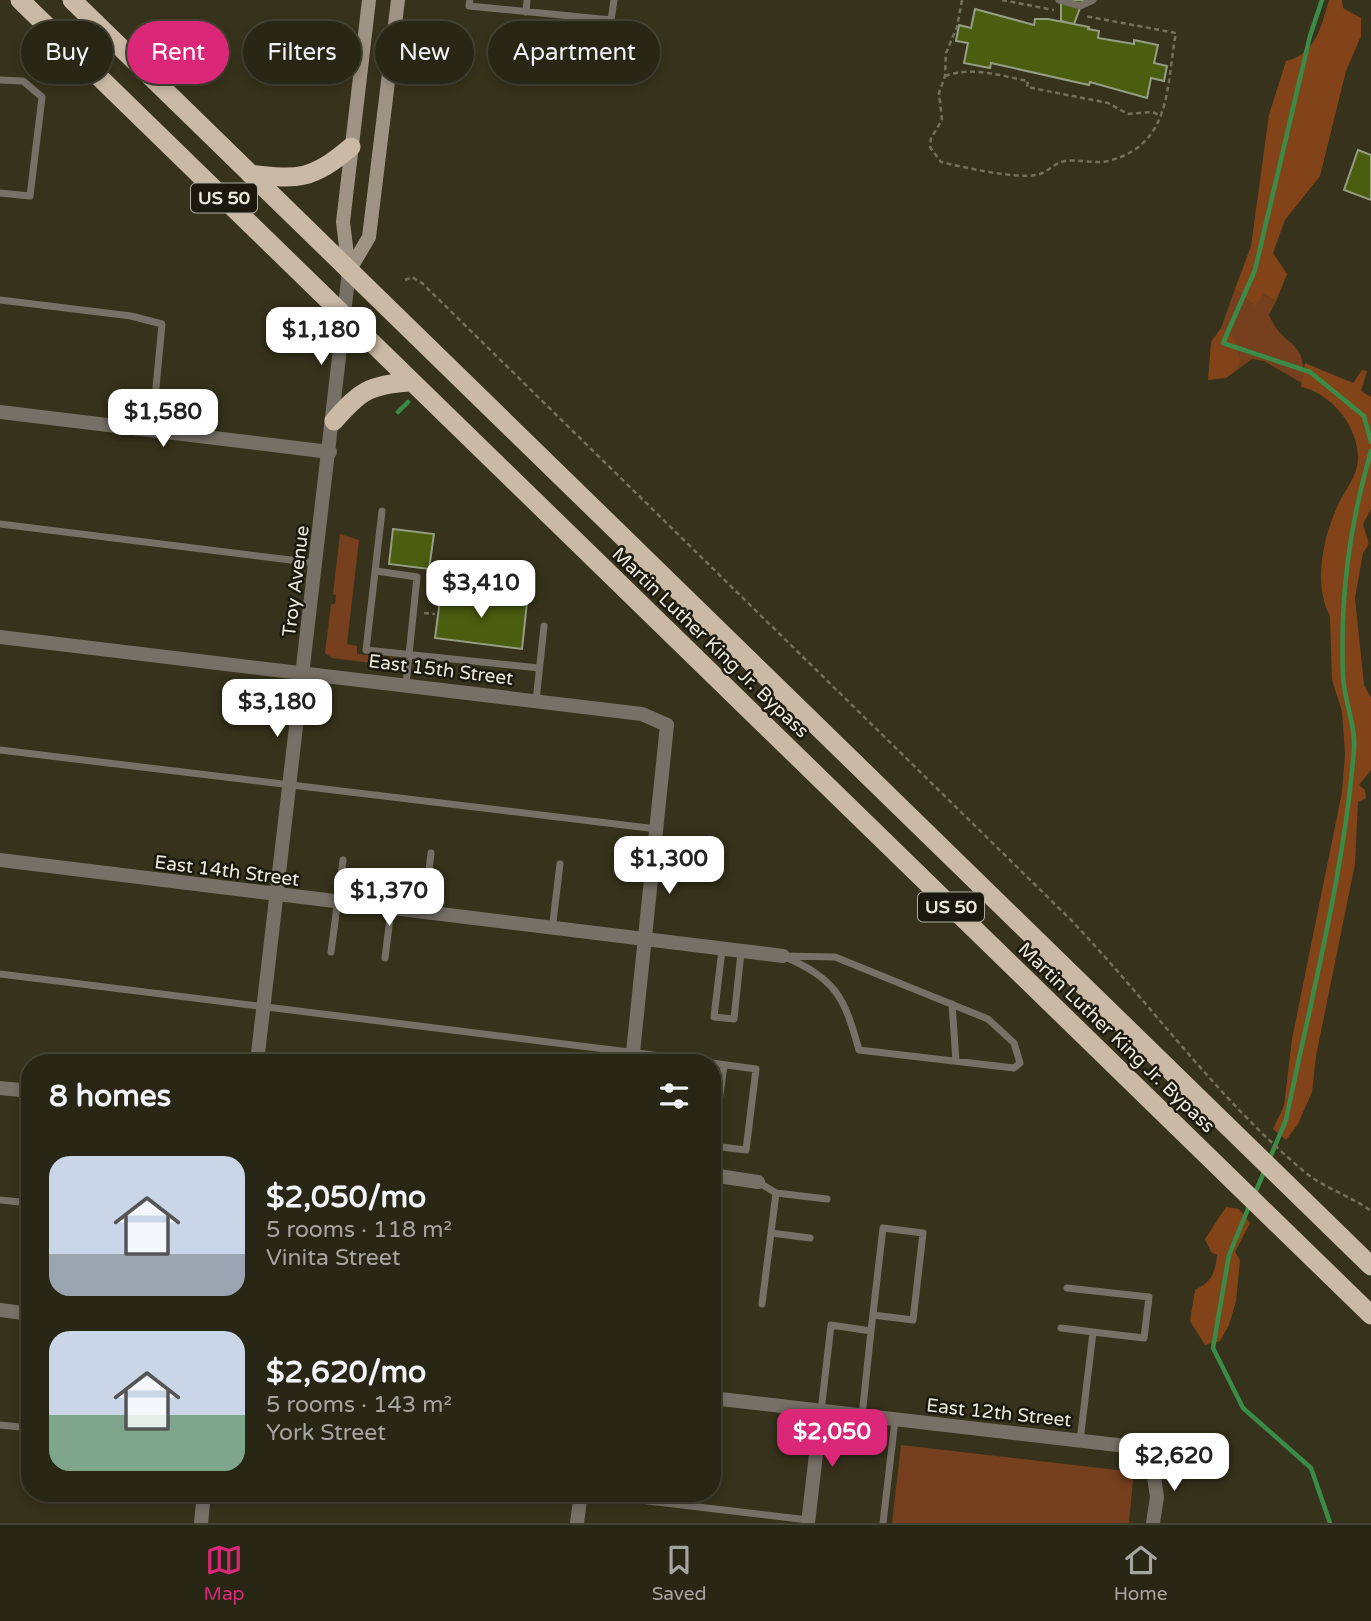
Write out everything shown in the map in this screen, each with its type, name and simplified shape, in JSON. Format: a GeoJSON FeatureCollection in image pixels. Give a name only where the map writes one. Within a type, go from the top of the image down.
{"type":"FeatureCollection","features":[{"type":"Feature","properties":{"kind":"highway","name":"Martin Luther King Jr. Bypass"},"geometry":{"type":"LineString","coordinates":[[20,0],[409,382],[1371,1315]]}},
{"type":"Feature","properties":{"kind":"highway","name":"Martin Luther King Jr. Bypass"},"geometry":{"type":"LineString","coordinates":[[72,0],[1371,1266]]}},
{"type":"Feature","properties":{"kind":"highway"},"geometry":{"type":"LineString","coordinates":[[250,174],[293,179],[311,175],[328,166],[351,147]]}},
{"type":"Feature","properties":{"kind":"highway"},"geometry":{"type":"LineString","coordinates":[[334,421],[357,395],[373,386],[409,382]]}},
{"type":"Feature","properties":{"kind":"main road","name":"Troy Avenue"},"geometry":{"type":"LineString","coordinates":[[349,271],[342,222],[369,0]]}},
{"type":"Feature","properties":{"kind":"main road","name":"Troy Avenue"},"geometry":{"type":"LineString","coordinates":[[349,271],[369,237],[398,0]]}},
{"type":"Feature","properties":{"kind":"street","name":"Troy Avenue"},"geometry":{"type":"LineString","coordinates":[[258,1054],[334,421],[349,271]]}},
{"type":"Feature","properties":{"kind":"street"},"geometry":{"type":"LineString","coordinates":[[0,412],[330,452]]}},
{"type":"Feature","properties":{"kind":"street","name":"East 15th Street"},"geometry":{"type":"LineString","coordinates":[[0,636],[642,714],[667,725],[657,829]]}},
{"type":"Feature","properties":{"kind":"street"},"geometry":{"type":"LineString","coordinates":[[633,1054],[657,829]]}},
{"type":"Feature","properties":{"kind":"street","name":"East 14th Street"},"geometry":{"type":"LineString","coordinates":[[0,860],[391,911],[783,956]]}},
{"type":"Feature","properties":{"kind":"street"},"geometry":{"type":"LineString","coordinates":[[0,1088],[21,1090]]}},
{"type":"Feature","properties":{"kind":"street"},"geometry":{"type":"LineString","coordinates":[[721,1176],[758,1182]]}},
{"type":"Feature","properties":{"kind":"street"},"geometry":{"type":"LineString","coordinates":[[0,1310],[21,1313]]}},
{"type":"Feature","properties":{"kind":"street","name":"East 12th Street"},"geometry":{"type":"LineString","coordinates":[[721,1399],[1126,1446],[1152,1464],[1157,1496],[1153,1523]]}},
{"type":"Feature","properties":{"kind":"street"},"geometry":{"type":"LineString","coordinates":[[808,1521],[821,1411]]}},
{"type":"Feature","properties":{"kind":"street"},"geometry":{"type":"LineString","coordinates":[[201,1523],[203,1502]]}},
{"type":"Feature","properties":{"kind":"street"},"geometry":{"type":"LineString","coordinates":[[577,1523],[579,1502]]}},
{"type":"Feature","properties":{"kind":"lane"},"geometry":{"type":"LineString","coordinates":[[470,0],[469,6],[611,20],[614,0]]}},
{"type":"Feature","properties":{"kind":"lane"},"geometry":{"type":"LineString","coordinates":[[526,12],[527,0]]}},
{"type":"Feature","properties":{"kind":"lane"},"geometry":{"type":"LineString","coordinates":[[1059,0],[1080,6],[1093,0]]}},
{"type":"Feature","properties":{"kind":"lane"},"geometry":{"type":"LineString","coordinates":[[0,80],[23,81],[42,97],[30,196],[0,193]]}},
{"type":"Feature","properties":{"kind":"lane"},"geometry":{"type":"LineString","coordinates":[[0,300],[131,316],[162,324],[152,430]]}},
{"type":"Feature","properties":{"kind":"lane"},"geometry":{"type":"LineString","coordinates":[[382,511],[366,650],[539,668]]}},
{"type":"Feature","properties":{"kind":"lane"},"geometry":{"type":"LineString","coordinates":[[0,524],[317,564]]}},
{"type":"Feature","properties":{"kind":"lane"},"geometry":{"type":"LineString","coordinates":[[376,571],[417,577],[406,684]]}},
{"type":"Feature","properties":{"kind":"lane"},"geometry":{"type":"LineString","coordinates":[[536,701],[544,626]]}},
{"type":"Feature","properties":{"kind":"lane"},"geometry":{"type":"LineString","coordinates":[[0,750],[657,829]]}},
{"type":"Feature","properties":{"kind":"lane"},"geometry":{"type":"LineString","coordinates":[[424,914],[431,853]]}},
{"type":"Feature","properties":{"kind":"lane"},"geometry":{"type":"LineString","coordinates":[[331,951],[342,860]]}},
{"type":"Feature","properties":{"kind":"lane"},"geometry":{"type":"LineString","coordinates":[[552,930],[560,864]]}},
{"type":"Feature","properties":{"kind":"lane"},"geometry":{"type":"LineString","coordinates":[[385,958],[391,911]]}},
{"type":"Feature","properties":{"kind":"lane"},"geometry":{"type":"LineString","coordinates":[[722,950],[714,1017],[734,1019],[741,952]]}},
{"type":"Feature","properties":{"kind":"lane"},"geometry":{"type":"LineString","coordinates":[[783,956],[835,957],[988,1019],[1014,1043],[1021,1058],[1014,1068],[859,1050],[850,1019],[834,986],[806,966],[783,956]]}},
{"type":"Feature","properties":{"kind":"lane"},"geometry":{"type":"LineString","coordinates":[[0,974],[264,1006],[618,1054]]}},
{"type":"Feature","properties":{"kind":"lane"},"geometry":{"type":"LineString","coordinates":[[952,1004],[957,1061]]}},
{"type":"Feature","properties":{"kind":"lane"},"geometry":{"type":"LineString","coordinates":[[721,1064],[756,1069],[746,1150],[721,1147]]}},
{"type":"Feature","properties":{"kind":"lane"},"geometry":{"type":"LineString","coordinates":[[721,1087],[724,1065]]}},
{"type":"Feature","properties":{"kind":"lane"},"geometry":{"type":"LineString","coordinates":[[758,1182],[776,1193],[827,1199]]}},
{"type":"Feature","properties":{"kind":"lane"},"geometry":{"type":"LineString","coordinates":[[762,1304],[776,1193]]}},
{"type":"Feature","properties":{"kind":"lane"},"geometry":{"type":"LineString","coordinates":[[0,1199],[21,1202]]}},
{"type":"Feature","properties":{"kind":"lane"},"geometry":{"type":"LineString","coordinates":[[862,1416],[871,1331],[883,1228],[923,1233],[913,1320],[873,1315]]}},
{"type":"Feature","properties":{"kind":"lane"},"geometry":{"type":"LineString","coordinates":[[771,1233],[810,1238]]}},
{"type":"Feature","properties":{"kind":"lane"},"geometry":{"type":"LineString","coordinates":[[1061,1328],[1144,1338],[1149,1297],[1068,1288]]}},
{"type":"Feature","properties":{"kind":"lane"},"geometry":{"type":"LineString","coordinates":[[821,1411],[831,1325],[871,1331]]}},
{"type":"Feature","properties":{"kind":"lane"},"geometry":{"type":"LineString","coordinates":[[1080,1441],[1093,1332]]}},
{"type":"Feature","properties":{"kind":"lane"},"geometry":{"type":"LineString","coordinates":[[883,1523],[895,1420]]}},
{"type":"Feature","properties":{"kind":"lane"},"geometry":{"type":"LineString","coordinates":[[0,1425],[21,1427]]}},
{"type":"Feature","properties":{"kind":"lane"},"geometry":{"type":"LineString","coordinates":[[653,1502],[808,1521]]}},
{"type":"Feature","properties":{"kind":"path"},"geometry":{"type":"LineString","coordinates":[[962,0],[957,27],[946,53],[945,76],[939,93],[942,120],[931,138],[930,147],[941,162],[973,169],[1031,176],[1066,161],[1108,161],[1139,145],[1151,134],[1162,116],[1176,33],[1076,14]]}},
{"type":"Feature","properties":{"kind":"path"},"geometry":{"type":"LineString","coordinates":[[1002,0],[1063,12]]}},
{"type":"Feature","properties":{"kind":"path"},"geometry":{"type":"LineString","coordinates":[[1038,7],[1040,0]]}},
{"type":"Feature","properties":{"kind":"path"},"geometry":{"type":"LineString","coordinates":[[945,76],[965,72],[997,75],[1028,81],[1027,87],[1108,103],[1128,114],[1152,113],[1162,116]]}},
{"type":"Feature","properties":{"kind":"path"},"geometry":{"type":"LineString","coordinates":[[405,280],[412,277],[422,283],[1069,918],[1121,972],[1203,1070],[1299,1167],[1318,1182],[1371,1211]]}},
{"type":"Feature","properties":{"kind":"shaded area"},"geometry":{"type":"Polygon","coordinates":[[[1329,0],[1342,0],[1343,8],[1361,18],[1361,36],[1346,71],[1320,176],[1285,220],[1273,253],[1287,274],[1276,301],[1264,294],[1255,306],[1235,289],[1251,246],[1269,115],[1286,61],[1311,46],[1320,29],[1329,0]]]}},
{"type":"Feature","properties":{"kind":"shaded area"},"geometry":{"type":"Polygon","coordinates":[[[1235,289],[1254,305],[1264,294],[1276,301],[1269,315],[1302,359],[1302,383],[1264,361],[1252,359],[1237,370],[1239,357],[1236,346],[1221,328],[1235,289]]]}},
{"type":"Feature","properties":{"kind":"shaded area"},"geometry":{"type":"Polygon","coordinates":[[[1221,328],[1235,339],[1240,359],[1237,370],[1226,378],[1208,380],[1211,342],[1221,328]]]}},
{"type":"Feature","properties":{"kind":"shaded area"},"geometry":{"type":"Polygon","coordinates":[[[1305,363],[1353,383],[1362,370],[1367,371],[1361,391],[1371,397],[1371,509],[1363,524],[1369,544],[1363,553],[1355,598],[1364,685],[1371,698],[1371,770],[1359,785],[1365,790],[1366,798],[1358,802],[1355,864],[1316,1056],[1312,1092],[1298,1124],[1286,1140],[1273,1129],[1284,1106],[1292,1039],[1342,792],[1345,754],[1342,711],[1332,680],[1330,616],[1322,590],[1322,562],[1332,519],[1353,477],[1358,458],[1353,434],[1341,413],[1323,396],[1301,387],[1305,363]]]}},
{"type":"Feature","properties":{"kind":"shaded area"},"geometry":{"type":"Polygon","coordinates":[[[340,534],[359,540],[347,644],[357,646],[357,654],[396,658],[387,665],[332,658],[325,653],[331,604],[335,604],[336,595],[333,594],[340,534]]]}},
{"type":"Feature","properties":{"kind":"shaded area"},"geometry":{"type":"Polygon","coordinates":[[[1226,1207],[1239,1209],[1250,1223],[1235,1252],[1240,1260],[1236,1301],[1229,1325],[1220,1341],[1205,1345],[1190,1321],[1195,1290],[1209,1280],[1216,1262],[1217,1255],[1211,1252],[1205,1239],[1226,1207]]]}},
{"type":"Feature","properties":{"kind":"shaded area"},"geometry":{"type":"Polygon","coordinates":[[[901,1445],[1126,1471],[1133,1480],[1129,1523],[892,1523],[901,1445]]]}},
{"type":"Feature","properties":{"kind":"building"},"geometry":{"type":"Polygon","coordinates":[[[1061,0],[1083,0],[1074,24],[1061,21],[1061,0]]]}},
{"type":"Feature","properties":{"kind":"building"},"geometry":{"type":"Polygon","coordinates":[[[975,9],[1034,25],[1035,19],[1048,19],[1089,27],[1088,29],[1099,31],[1098,38],[1134,44],[1134,40],[1158,45],[1154,63],[1167,66],[1164,81],[1151,78],[1147,98],[1090,82],[1089,85],[991,63],[990,68],[964,63],[968,43],[956,41],[959,25],[971,28],[975,9]]]}},
{"type":"Feature","properties":{"kind":"building"},"geometry":{"type":"Polygon","coordinates":[[[1358,150],[1371,155],[1371,200],[1344,190],[1358,150]]]}},
{"type":"Feature","properties":{"kind":"building"},"geometry":{"type":"Polygon","coordinates":[[[393,529],[434,534],[429,569],[389,564],[393,529]]]}},
{"type":"Feature","properties":{"kind":"building"},"geometry":{"type":"Polygon","coordinates":[[[441,592],[527,602],[522,649],[435,638],[441,592]]]}},
{"type":"Feature","properties":{"kind":"waterway"},"geometry":{"type":"LineString","coordinates":[[1322,0],[1310,36],[1255,270],[1223,343],[1310,372],[1364,416],[1371,442]]}},
{"type":"Feature","properties":{"kind":"waterway"},"geometry":{"type":"LineString","coordinates":[[398,412],[408,402]]}},
{"type":"Feature","properties":{"kind":"waterway"},"geometry":{"type":"LineString","coordinates":[[1269,1160],[1286,1120],[1343,843],[1354,749],[1343,676],[1343,618],[1352,535],[1371,451]]}},
{"type":"Feature","properties":{"kind":"waterway"},"geometry":{"type":"LineString","coordinates":[[1255,1193],[1264,1172]]}},
{"type":"Feature","properties":{"kind":"waterway"},"geometry":{"type":"LineString","coordinates":[[1250,1204],[1229,1255],[1213,1348],[1243,1408],[1311,1468],[1330,1523]]}}]}
